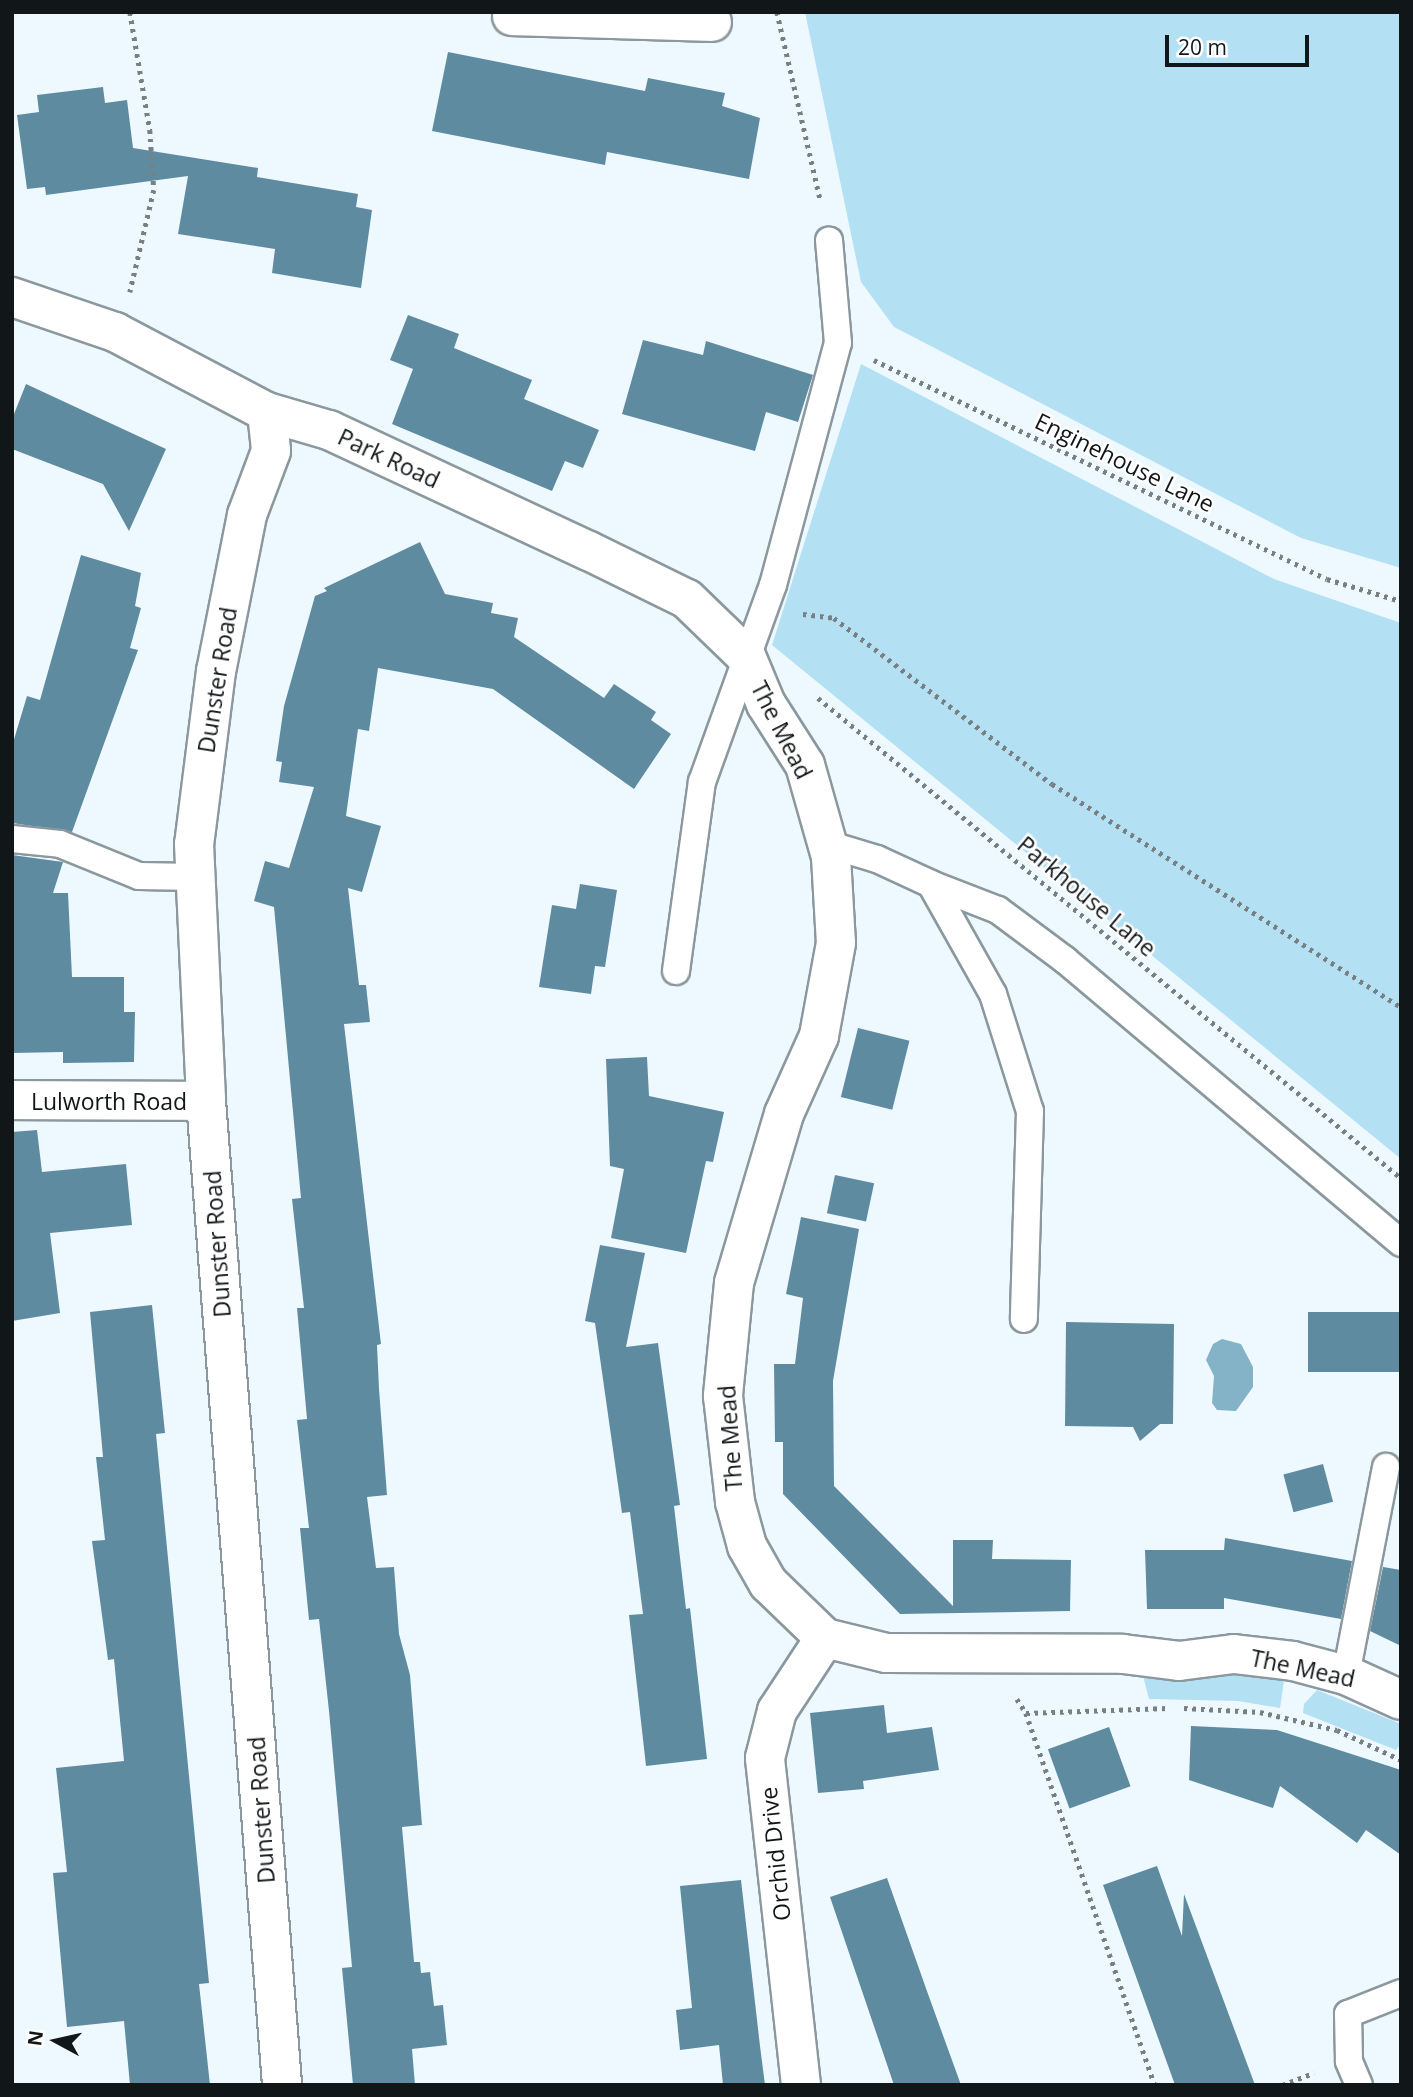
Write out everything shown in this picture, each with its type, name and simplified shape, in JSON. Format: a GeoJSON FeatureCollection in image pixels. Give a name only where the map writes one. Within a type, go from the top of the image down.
{"type":"FeatureCollection","features":[{"type":"Feature","properties":{"kind":"street"},"geometry":{"type":"LineString","coordinates":[[512,16],[674,17],[712,22]]}},
{"type":"Feature","properties":{"kind":"street","name":"Park Road"},"geometry":{"type":"LineString","coordinates":[[12,297],[115,332],[267,412],[329,430],[687,599],[746,656]]}},
{"type":"Feature","properties":{"kind":"street","name":"Dunster Road"},"geometry":{"type":"LineString","coordinates":[[267,412],[271,450],[247,514],[216,671],[194,844],[206,1101],[282,2085]]}},
{"type":"Feature","properties":{"kind":"street","name":"The Mead"},"geometry":{"type":"LineString","coordinates":[[746,656],[766,704],[805,765],[827,844],[836,943],[819,1036],[784,1114],[734,1283],[723,1396],[735,1502],[747,1546],[768,1583],[825,1638],[886,1653],[1123,1654],[1179,1661],[1234,1654],[1293,1661],[1346,1675],[1401,1700]]}},
{"type":"Feature","properties":{"kind":"street","name":"Lulworth Road"},"geometry":{"type":"LineString","coordinates":[[12,1100],[206,1101]]}},
{"type":"Feature","properties":{"kind":"street","name":"Orchid Drive"},"geometry":{"type":"LineString","coordinates":[[801,2085],[765,1758],[776,1711],[825,1638]]}},
{"type":"Feature","properties":{"kind":"lane"},"geometry":{"type":"LineString","coordinates":[[676,971],[702,782],[764,608],[838,343],[829,240]]}},
{"type":"Feature","properties":{"kind":"lane"},"geometry":{"type":"LineString","coordinates":[[12,839],[60,844],[139,876],[195,877]]}},
{"type":"Feature","properties":{"kind":"lane"},"geometry":{"type":"LineString","coordinates":[[827,844],[877,859],[998,910],[1065,960],[1401,1243]]}},
{"type":"Feature","properties":{"kind":"lane"},"geometry":{"type":"LineString","coordinates":[[931,884],[993,994],[1030,1111],[1024,1319]]}},
{"type":"Feature","properties":{"kind":"lane"},"geometry":{"type":"LineString","coordinates":[[1346,1675],[1385,1467]]}},
{"type":"Feature","properties":{"kind":"lane"},"geometry":{"type":"LineString","coordinates":[[1359,2085],[1349,2061],[1348,2014],[1401,1993]]}},
{"type":"Feature","properties":{"kind":"path"},"geometry":{"type":"LineString","coordinates":[[115,332],[136,278],[155,190],[150,130],[130,12]]}},
{"type":"Feature","properties":{"kind":"path"},"geometry":{"type":"LineString","coordinates":[[777,12],[829,240]]}},
{"type":"Feature","properties":{"kind":"path","name":"Enginehouse Lane"},"geometry":{"type":"LineString","coordinates":[[838,343],[1327,579],[1401,601]]}},
{"type":"Feature","properties":{"kind":"path"},"geometry":{"type":"LineString","coordinates":[[764,608],[834,618],[1052,784],[1401,1007]]}},
{"type":"Feature","properties":{"kind":"path","name":"Parkhouse Lane"},"geometry":{"type":"LineString","coordinates":[[814,694],[1401,1178]]}},
{"type":"Feature","properties":{"kind":"path"},"geometry":{"type":"LineString","coordinates":[[987,1654],[1026,1713],[1155,2085]]}},
{"type":"Feature","properties":{"kind":"path"},"geometry":{"type":"LineString","coordinates":[[1026,1713],[1170,1707],[1259,1712],[1337,1730],[1401,1760]]}},
{"type":"Feature","properties":{"kind":"shaded area"},"geometry":{"type":"Polygon","coordinates":[[[805,12],[1401,12],[1401,568],[1301,538],[894,327],[861,282],[805,12]]]}},
{"type":"Feature","properties":{"kind":"shaded area"},"geometry":{"type":"Polygon","coordinates":[[[861,364],[1274,579],[1401,623],[1401,1159],[772,645],[861,364]]]}},
{"type":"Feature","properties":{"kind":"shaded area"},"geometry":{"type":"Polygon","coordinates":[[[1222,1339],[1241,1344],[1253,1367],[1253,1387],[1236,1411],[1217,1410],[1212,1403],[1214,1376],[1206,1360],[1213,1344],[1222,1339]]]}},
{"type":"Feature","properties":{"kind":"shaded area"},"geometry":{"type":"Polygon","coordinates":[[[1236,1675],[1284,1681],[1280,1708],[1238,1701],[1149,1699],[1143,1676],[1236,1675]]]}},
{"type":"Feature","properties":{"kind":"shaded area"},"geometry":{"type":"Polygon","coordinates":[[[1317,1690],[1401,1724],[1401,1744],[1396,1750],[1303,1713],[1304,1704],[1317,1690]]]}},
{"type":"Feature","properties":{"kind":"building"},"geometry":{"type":"Polygon","coordinates":[[[448,52],[645,91],[648,78],[725,93],[722,106],[760,118],[749,179],[607,152],[605,165],[432,131],[448,52]]]}},
{"type":"Feature","properties":{"kind":"building"},"geometry":{"type":"Polygon","coordinates":[[[103,87],[105,103],[127,100],[133,148],[258,168],[257,177],[358,194],[356,207],[372,210],[361,288],[272,273],[275,249],[178,234],[188,176],[46,195],[45,187],[27,189],[17,115],[39,112],[37,95],[103,87]]]}},
{"type":"Feature","properties":{"kind":"building"},"geometry":{"type":"Polygon","coordinates":[[[408,315],[459,334],[454,348],[532,380],[524,399],[599,430],[583,468],[565,461],[552,491],[392,424],[413,369],[390,360],[408,315]]]}},
{"type":"Feature","properties":{"kind":"building"},"geometry":{"type":"Polygon","coordinates":[[[643,340],[703,355],[706,341],[813,375],[798,422],[766,412],[755,451],[622,414],[643,340]]]}},
{"type":"Feature","properties":{"kind":"building"},"geometry":{"type":"Polygon","coordinates":[[[26,384],[166,449],[129,531],[103,484],[12,449],[12,419],[26,384]]]}},
{"type":"Feature","properties":{"kind":"building"},"geometry":{"type":"Polygon","coordinates":[[[420,542],[445,594],[493,603],[491,613],[518,618],[514,637],[604,698],[614,684],[656,712],[651,720],[671,734],[634,789],[493,689],[378,668],[369,731],[358,729],[346,816],[381,826],[362,892],[348,888],[359,985],[366,985],[370,1022],[344,1024],[381,1344],[377,1345],[387,1495],[367,1497],[376,1568],[394,1567],[399,1634],[410,1675],[422,1825],[402,1827],[414,1962],[420,1962],[421,1973],[430,1972],[434,2006],[443,2005],[447,2045],[412,2049],[415,2085],[353,2085],[342,1968],[352,1967],[329,1711],[319,1619],[309,1620],[300,1528],[309,1528],[297,1420],[307,1419],[297,1308],[304,1308],[292,1199],[301,1198],[274,907],[254,901],[265,861],[289,868],[314,787],[279,782],[282,762],[276,761],[284,706],[315,596],[327,591],[324,588],[420,542]]]}},
{"type":"Feature","properties":{"kind":"building"},"geometry":{"type":"Polygon","coordinates":[[[81,555],[141,573],[135,606],[141,608],[130,648],[138,650],[72,832],[12,823],[12,746],[27,696],[40,700],[81,555]]]}},
{"type":"Feature","properties":{"kind":"building"},"geometry":{"type":"Polygon","coordinates":[[[12,855],[63,862],[53,893],[68,893],[72,977],[124,977],[124,1012],[135,1012],[134,1062],[63,1063],[63,1052],[12,1053],[12,855]]]}},
{"type":"Feature","properties":{"kind":"building"},"geometry":{"type":"Polygon","coordinates":[[[580,884],[617,890],[605,967],[595,966],[591,994],[539,987],[552,905],[576,909],[580,884]]]}},
{"type":"Feature","properties":{"kind":"building"},"geometry":{"type":"Polygon","coordinates":[[[858,1028],[909,1041],[892,1110],[841,1097],[858,1028]]]}},
{"type":"Feature","properties":{"kind":"building"},"geometry":{"type":"Polygon","coordinates":[[[647,1057],[649,1096],[724,1112],[713,1162],[706,1161],[686,1253],[611,1238],[624,1169],[610,1166],[606,1059],[647,1057]]]}},
{"type":"Feature","properties":{"kind":"building"},"geometry":{"type":"Polygon","coordinates":[[[37,1130],[42,1172],[126,1164],[132,1225],[50,1233],[60,1313],[12,1321],[12,1132],[37,1130]]]}},
{"type":"Feature","properties":{"kind":"building"},"geometry":{"type":"Polygon","coordinates":[[[835,1175],[874,1183],[866,1221],[827,1213],[835,1175]]]}},
{"type":"Feature","properties":{"kind":"building"},"geometry":{"type":"Polygon","coordinates":[[[801,1217],[859,1229],[833,1381],[834,1486],[953,1606],[953,1540],[993,1540],[992,1559],[1071,1560],[1070,1611],[900,1614],[783,1494],[783,1442],[775,1442],[774,1364],[795,1364],[803,1298],[786,1294],[801,1217]]]}},
{"type":"Feature","properties":{"kind":"building"},"geometry":{"type":"Polygon","coordinates":[[[600,1245],[645,1253],[626,1347],[658,1343],[680,1505],[674,1506],[686,1609],[690,1608],[707,1759],[646,1766],[629,1615],[643,1614],[630,1512],[622,1513],[595,1323],[585,1321],[600,1245]]]}},
{"type":"Feature","properties":{"kind":"building"},"geometry":{"type":"Polygon","coordinates":[[[152,1305],[165,1433],[156,1434],[209,1983],[199,1984],[210,2085],[130,2085],[124,2021],[67,2027],[53,1873],[67,1872],[56,1768],[124,1761],[114,1659],[108,1660],[92,1541],[105,1540],[96,1457],[103,1457],[90,1312],[152,1305]]]}},
{"type":"Feature","properties":{"kind":"building"},"geometry":{"type":"Polygon","coordinates":[[[1308,1312],[1401,1312],[1401,1372],[1308,1372],[1308,1312]]]}},
{"type":"Feature","properties":{"kind":"building"},"geometry":{"type":"Polygon","coordinates":[[[1066,1322],[1174,1324],[1173,1424],[1160,1424],[1140,1441],[1133,1427],[1065,1426],[1066,1322]]]}},
{"type":"Feature","properties":{"kind":"building"},"geometry":{"type":"Polygon","coordinates":[[[1323,1464],[1333,1502],[1293,1512],[1283,1475],[1323,1464]]]}},
{"type":"Feature","properties":{"kind":"building"},"geometry":{"type":"Polygon","coordinates":[[[1225,1538],[1352,1561],[1341,1619],[1224,1598],[1224,1609],[1147,1609],[1145,1550],[1224,1550],[1225,1538]]]}},
{"type":"Feature","properties":{"kind":"building"},"geometry":{"type":"Polygon","coordinates":[[[1383,1567],[1401,1570],[1401,1646],[1370,1631],[1383,1567]]]}},
{"type":"Feature","properties":{"kind":"building"},"geometry":{"type":"Polygon","coordinates":[[[884,1705],[887,1733],[932,1727],[939,1770],[863,1781],[864,1789],[818,1793],[810,1713],[884,1705]]]}},
{"type":"Feature","properties":{"kind":"building"},"geometry":{"type":"Polygon","coordinates":[[[1191,1726],[1277,1730],[1401,1770],[1401,1855],[1366,1830],[1357,1843],[1280,1786],[1273,1808],[1189,1780],[1191,1726]]]}},
{"type":"Feature","properties":{"kind":"building"},"geometry":{"type":"Polygon","coordinates":[[[1109,1727],[1131,1786],[1069,1808],[1048,1749],[1109,1727]]]}},
{"type":"Feature","properties":{"kind":"building"},"geometry":{"type":"Polygon","coordinates":[[[1157,1866],[1182,1936],[1184,1894],[1255,2085],[1175,2085],[1103,1885],[1157,1866]]]}},
{"type":"Feature","properties":{"kind":"building"},"geometry":{"type":"Polygon","coordinates":[[[887,1878],[961,2085],[894,2085],[830,1897],[887,1878]]]}},
{"type":"Feature","properties":{"kind":"building"},"geometry":{"type":"Polygon","coordinates":[[[741,1880],[765,2085],[723,2085],[719,2045],[680,2050],[676,2010],[692,2008],[680,1886],[741,1880]]]}}]}
